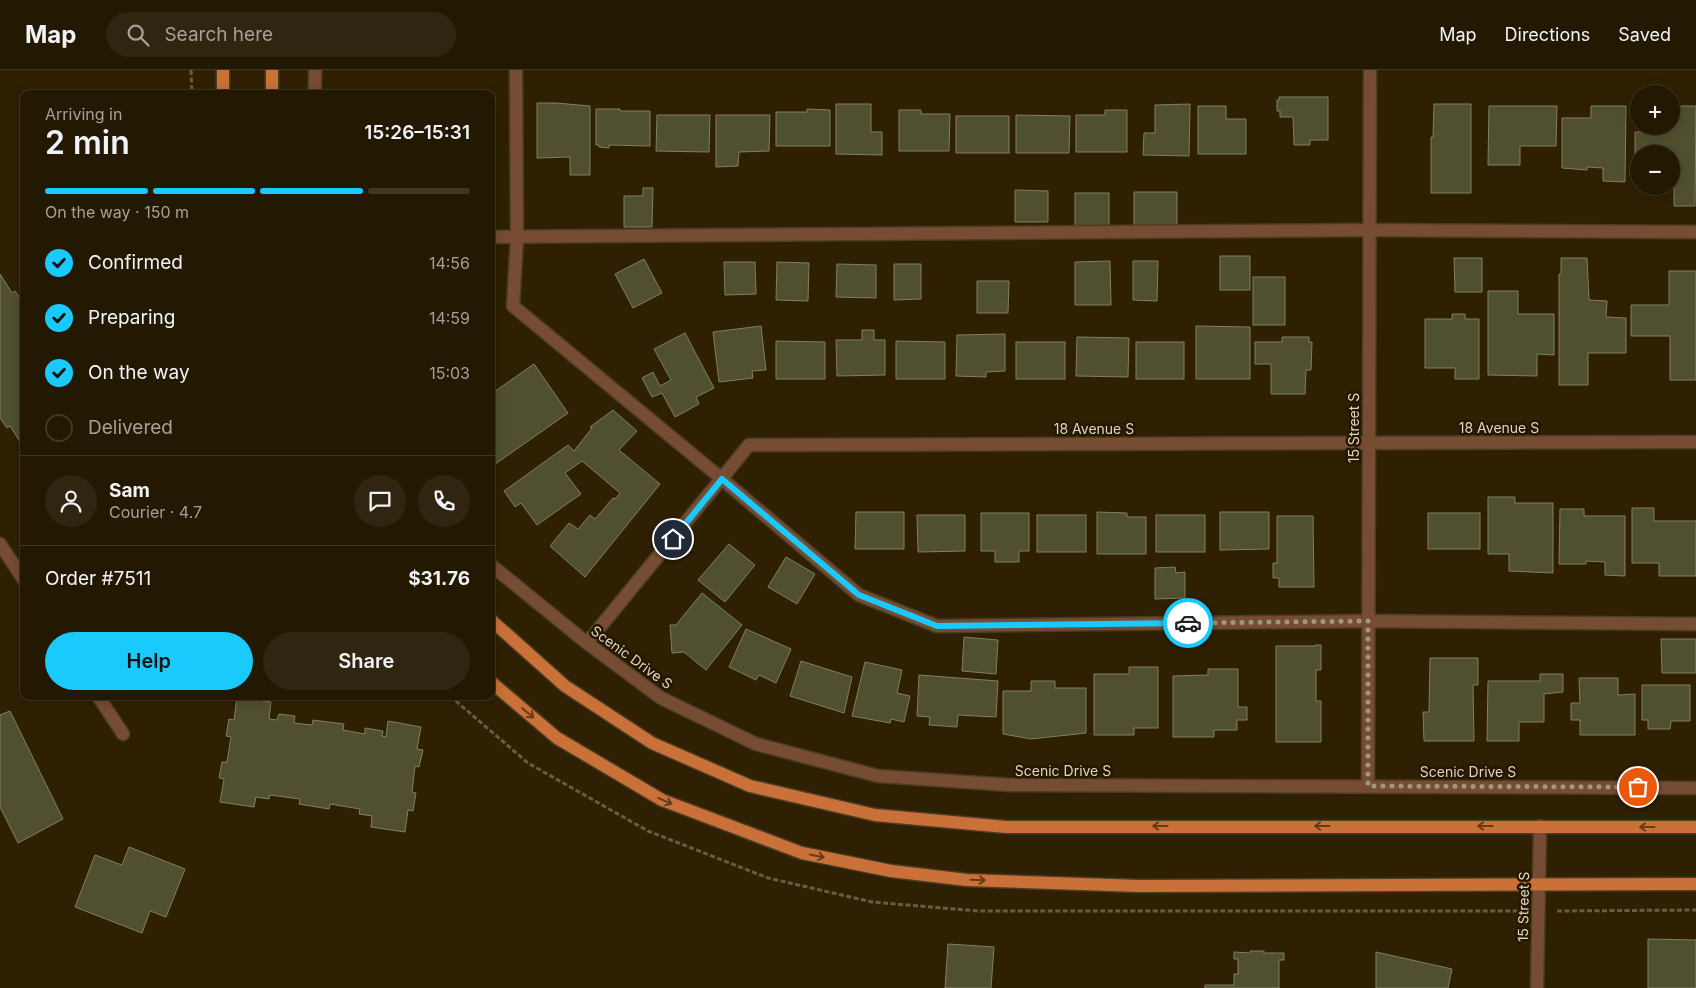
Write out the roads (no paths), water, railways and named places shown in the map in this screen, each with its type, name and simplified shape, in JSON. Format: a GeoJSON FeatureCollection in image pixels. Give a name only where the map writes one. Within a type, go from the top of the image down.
{"type":"FeatureCollection","features":[{"type":"Feature","properties":{"kind":"main road"},"geometry":{"type":"LineString","coordinates":[[223,70],[223,90]]}},
{"type":"Feature","properties":{"kind":"main road"},"geometry":{"type":"LineString","coordinates":[[272,70],[272,90]]}},
{"type":"Feature","properties":{"kind":"main road"},"geometry":{"type":"LineString","coordinates":[[495,624],[565,686],[652,743],[750,786],[875,815],[1006,827],[1696,827]]}},
{"type":"Feature","properties":{"kind":"main road"},"geometry":{"type":"LineString","coordinates":[[495,685],[557,738],[662,800],[802,853],[891,871],[967,880],[1139,886],[1696,884]]}},
{"type":"Feature","properties":{"kind":"street"},"geometry":{"type":"LineString","coordinates":[[315,70],[315,90]]}},
{"type":"Feature","properties":{"kind":"street"},"geometry":{"type":"LineString","coordinates":[[516,70],[517,237],[513,306],[859,595],[937,626],[1368,621],[1696,624]]}},
{"type":"Feature","properties":{"kind":"street","name":"15 Street S"},"geometry":{"type":"LineString","coordinates":[[1368,786],[1370,70]]}},
{"type":"Feature","properties":{"kind":"street"},"geometry":{"type":"LineString","coordinates":[[495,237],[1369,230],[1696,232]]}},
{"type":"Feature","properties":{"kind":"street","name":"18 Avenue S"},"geometry":{"type":"LineString","coordinates":[[586,643],[749,445],[1696,442]]}},
{"type":"Feature","properties":{"kind":"street"},"geometry":{"type":"LineString","coordinates":[[0,544],[20,574]]}},
{"type":"Feature","properties":{"kind":"street","name":"Scenic Drive S"},"geometry":{"type":"LineString","coordinates":[[495,567],[586,643],[661,698],[756,744],[878,776],[1010,785],[1696,788]]}},
{"type":"Feature","properties":{"kind":"street"},"geometry":{"type":"LineString","coordinates":[[101,700],[123,734]]}},
{"type":"Feature","properties":{"kind":"street","name":"15 Street S"},"geometry":{"type":"LineString","coordinates":[[1537,988],[1540,826]]}}]}
